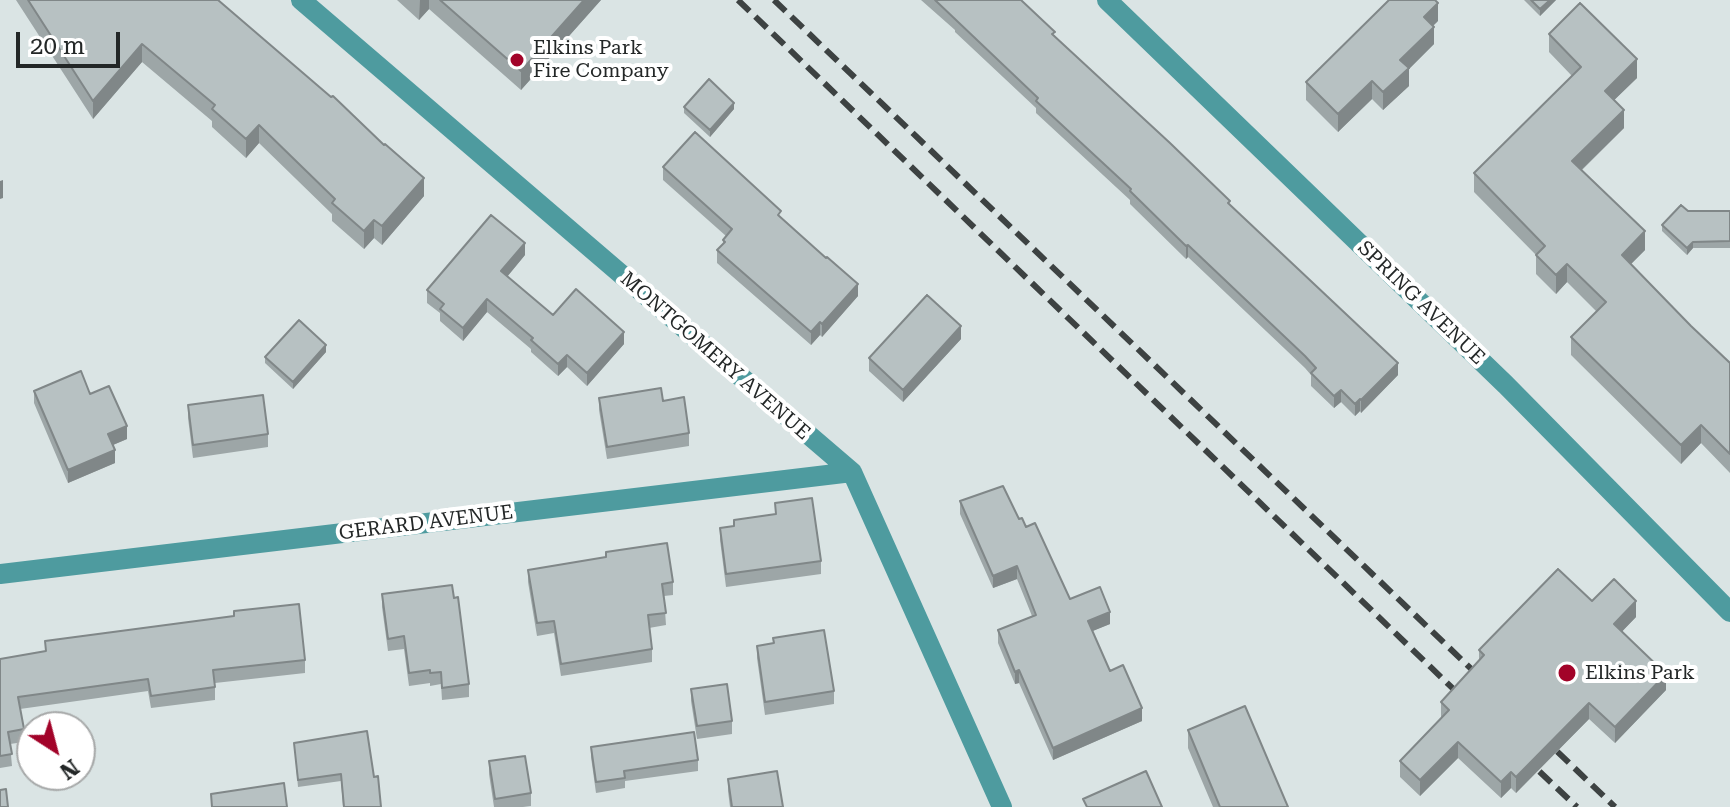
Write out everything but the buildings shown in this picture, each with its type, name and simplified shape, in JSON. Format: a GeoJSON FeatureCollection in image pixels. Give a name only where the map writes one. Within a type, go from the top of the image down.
{"type":"FeatureCollection","features":[{"type":"Feature","properties":{"kind":"street","name":"MONTGOMERY AVENUE"},"geometry":{"type":"LineString","coordinates":[[301,0],[852,472],[1002,807]]}},
{"type":"Feature","properties":{"kind":"street","name":"SPRING AVENUE"},"geometry":{"type":"LineString","coordinates":[[1107,0],[1506,385],[1730,612]]}},
{"type":"Feature","properties":{"kind":"street","name":"GERARD AVENUE"},"geometry":{"type":"LineString","coordinates":[[0,574],[852,472]]}},
{"type":"Feature","properties":{"kind":"railway"},"geometry":{"type":"LineString","coordinates":[[738,0],[1470,705]]}},
{"type":"Feature","properties":{"kind":"railway"},"geometry":{"type":"LineString","coordinates":[[774,0],[1488,685]]}},
{"type":"Feature","properties":{"kind":"railway"},"geometry":{"type":"LineString","coordinates":[[1540,735],[1615,807]]}},
{"type":"Feature","properties":{"kind":"railway"},"geometry":{"type":"LineString","coordinates":[[1522,755],[1577,807]]}},
{"type":"Feature","properties":{"kind":"place","name":"Elkins Park Fire Company"},"geometry":{"type":"Point","coordinates":[517,60]}},
{"type":"Feature","properties":{"kind":"place","name":"Elkins Park"},"geometry":{"type":"Point","coordinates":[1567,673]}}]}
